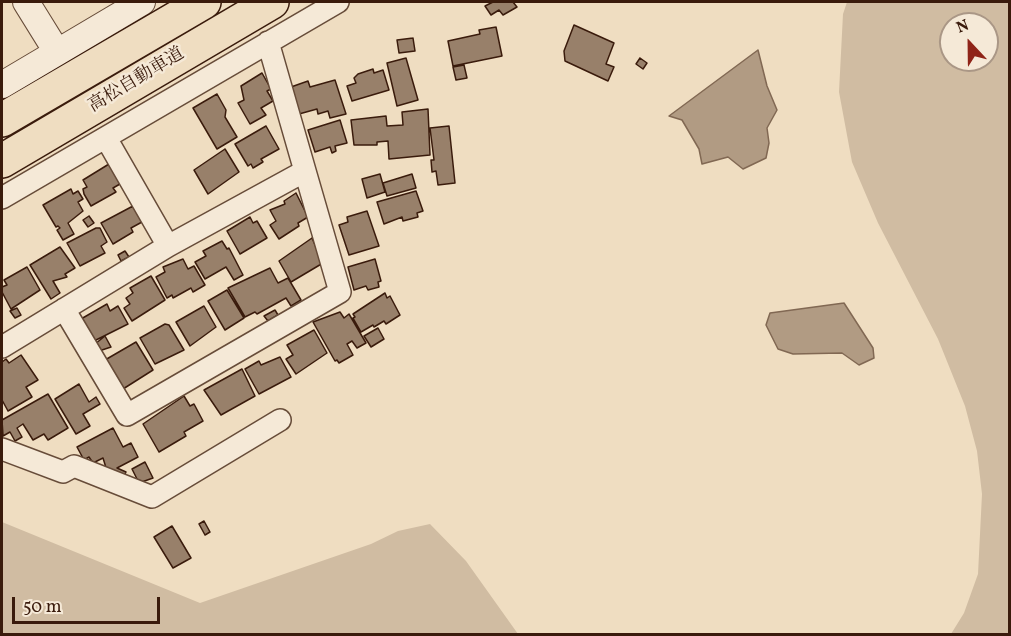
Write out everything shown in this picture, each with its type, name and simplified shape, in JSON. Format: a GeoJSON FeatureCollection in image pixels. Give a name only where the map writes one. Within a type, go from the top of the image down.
{"type":"FeatureCollection","features":[{"type":"Feature","properties":{"kind":"highway","name":"高松自動車道"},"geometry":{"type":"LineString","coordinates":[[2,120],[204,2]]}},
{"type":"Feature","properties":{"kind":"highway","name":"高松自動車道"},"geometry":{"type":"LineString","coordinates":[[2,161],[272,2]]}},
{"type":"Feature","properties":{"kind":"street"},"geometry":{"type":"LineString","coordinates":[[26,2],[57,52]]}},
{"type":"Feature","properties":{"kind":"street"},"geometry":{"type":"LineString","coordinates":[[2,85],[142,2]]}},
{"type":"Feature","properties":{"kind":"street"},"geometry":{"type":"LineString","coordinates":[[2,198],[338,2]]}},
{"type":"Feature","properties":{"kind":"street"},"geometry":{"type":"LineString","coordinates":[[64,309],[127,415],[340,292],[268,42]]}},
{"type":"Feature","properties":{"kind":"street"},"geometry":{"type":"LineString","coordinates":[[106,138],[168,246]]}},
{"type":"Feature","properties":{"kind":"street"},"geometry":{"type":"LineString","coordinates":[[2,347],[168,246],[305,171]]}},
{"type":"Feature","properties":{"kind":"street"},"geometry":{"type":"LineString","coordinates":[[2,449],[63,472],[75,466],[152,497],[280,420]]}},
{"type":"Feature","properties":{"kind":"shaded area"},"geometry":{"type":"Polygon","coordinates":[[[847,2],[1009,2],[1009,634],[951,634],[964,613],[978,574],[982,494],[977,451],[965,406],[938,339],[878,223],[852,162],[839,92],[843,14],[847,2]]]}},
{"type":"Feature","properties":{"kind":"shaded area"},"geometry":{"type":"Polygon","coordinates":[[[758,50],[767,86],[777,110],[767,128],[769,143],[766,158],[743,169],[728,157],[702,164],[699,149],[682,120],[669,116],[758,50]]]}},
{"type":"Feature","properties":{"kind":"shaded area"},"geometry":{"type":"Polygon","coordinates":[[[844,303],[873,348],[874,358],[859,365],[842,353],[793,354],[778,349],[766,325],[770,313],[844,303]]]}},
{"type":"Feature","properties":{"kind":"shaded area"},"geometry":{"type":"Polygon","coordinates":[[[2,522],[200,603],[371,544],[398,531],[430,524],[466,561],[518,634],[2,634],[2,522]]]}},
{"type":"Feature","properties":{"kind":"building"},"geometry":{"type":"Polygon","coordinates":[[[493,2],[513,2],[517,7],[503,15],[499,10],[491,15],[485,6],[493,2]]]}},
{"type":"Feature","properties":{"kind":"building"},"geometry":{"type":"Polygon","coordinates":[[[574,25],[614,43],[606,64],[614,67],[608,81],[565,61],[564,51],[574,25]]]}},
{"type":"Feature","properties":{"kind":"building"},"geometry":{"type":"Polygon","coordinates":[[[496,27],[502,56],[453,66],[448,41],[480,34],[479,30],[496,27]]]}},
{"type":"Feature","properties":{"kind":"building"},"geometry":{"type":"Polygon","coordinates":[[[413,38],[415,51],[399,53],[397,40],[413,38]]]}},
{"type":"Feature","properties":{"kind":"building"},"geometry":{"type":"Polygon","coordinates":[[[406,58],[418,100],[397,106],[387,63],[406,58]]]}},
{"type":"Feature","properties":{"kind":"building"},"geometry":{"type":"Polygon","coordinates":[[[640,58],[647,63],[643,69],[636,64],[640,58]]]}},
{"type":"Feature","properties":{"kind":"building"},"geometry":{"type":"Polygon","coordinates":[[[464,65],[467,78],[456,80],[453,67],[464,65]]]}},
{"type":"Feature","properties":{"kind":"building"},"geometry":{"type":"Polygon","coordinates":[[[373,69],[374,73],[383,70],[389,90],[352,101],[347,86],[356,83],[354,78],[358,74],[373,69]]]}},
{"type":"Feature","properties":{"kind":"building"},"geometry":{"type":"Polygon","coordinates":[[[262,73],[271,89],[267,91],[273,101],[261,108],[266,115],[250,124],[238,103],[244,100],[241,86],[262,73]]]}},
{"type":"Feature","properties":{"kind":"building"},"geometry":{"type":"Polygon","coordinates":[[[335,80],[346,114],[330,118],[328,111],[318,114],[317,109],[299,114],[291,87],[308,81],[310,87],[335,80]]]}},
{"type":"Feature","properties":{"kind":"building"},"geometry":{"type":"Polygon","coordinates":[[[217,94],[226,110],[225,117],[237,137],[217,149],[193,108],[217,94]]]}},
{"type":"Feature","properties":{"kind":"building"},"geometry":{"type":"Polygon","coordinates":[[[428,109],[430,155],[389,159],[388,141],[377,142],[377,145],[354,145],[351,120],[386,116],[387,126],[403,125],[402,112],[428,109]]]}},
{"type":"Feature","properties":{"kind":"building"},"geometry":{"type":"Polygon","coordinates":[[[340,120],[347,143],[335,146],[336,151],[332,153],[330,147],[315,152],[308,130],[340,120]]]}},
{"type":"Feature","properties":{"kind":"building"},"geometry":{"type":"Polygon","coordinates":[[[266,126],[279,149],[261,159],[263,162],[253,168],[251,164],[248,166],[235,144],[266,126]]]}},
{"type":"Feature","properties":{"kind":"building"},"geometry":{"type":"Polygon","coordinates":[[[449,126],[455,183],[438,185],[436,171],[432,172],[431,160],[434,160],[430,128],[449,126]]]}},
{"type":"Feature","properties":{"kind":"building"},"geometry":{"type":"Polygon","coordinates":[[[225,149],[239,172],[208,194],[194,170],[225,149]]]}},
{"type":"Feature","properties":{"kind":"building"},"geometry":{"type":"Polygon","coordinates":[[[109,164],[120,184],[113,188],[116,192],[91,206],[84,194],[83,189],[87,187],[83,180],[109,164]]]}},
{"type":"Feature","properties":{"kind":"building"},"geometry":{"type":"Polygon","coordinates":[[[380,174],[385,192],[367,198],[362,179],[380,174]]]}},
{"type":"Feature","properties":{"kind":"building"},"geometry":{"type":"Polygon","coordinates":[[[412,174],[416,188],[387,196],[383,183],[412,174]]]}},
{"type":"Feature","properties":{"kind":"building"},"geometry":{"type":"Polygon","coordinates":[[[71,189],[73,194],[78,191],[83,199],[78,202],[83,211],[68,223],[74,234],[63,240],[57,230],[60,228],[56,227],[43,205],[71,189]]]}},
{"type":"Feature","properties":{"kind":"building"},"geometry":{"type":"Polygon","coordinates":[[[416,191],[423,211],[417,213],[418,217],[403,221],[402,217],[384,224],[377,202],[416,191]]]}},
{"type":"Feature","properties":{"kind":"building"},"geometry":{"type":"Polygon","coordinates":[[[296,193],[308,217],[279,239],[270,225],[276,221],[270,210],[285,204],[284,201],[296,193]]]}},
{"type":"Feature","properties":{"kind":"building"},"geometry":{"type":"Polygon","coordinates":[[[133,206],[142,222],[131,228],[133,232],[113,244],[101,223],[133,206]]]}},
{"type":"Feature","properties":{"kind":"building"},"geometry":{"type":"Polygon","coordinates":[[[367,211],[379,246],[349,255],[339,225],[348,222],[347,217],[367,211]]]}},
{"type":"Feature","properties":{"kind":"building"},"geometry":{"type":"Polygon","coordinates":[[[89,216],[94,223],[88,227],[83,220],[89,216]]]}},
{"type":"Feature","properties":{"kind":"building"},"geometry":{"type":"Polygon","coordinates":[[[250,217],[253,223],[257,221],[267,238],[240,254],[227,231],[250,217]]]}},
{"type":"Feature","properties":{"kind":"building"},"geometry":{"type":"Polygon","coordinates":[[[100,228],[107,242],[101,246],[105,253],[80,266],[67,243],[100,228]]]}},
{"type":"Feature","properties":{"kind":"building"},"geometry":{"type":"Polygon","coordinates":[[[312,238],[323,263],[291,282],[279,261],[312,238]]]}},
{"type":"Feature","properties":{"kind":"building"},"geometry":{"type":"Polygon","coordinates":[[[222,241],[227,249],[229,248],[243,275],[234,280],[226,267],[205,279],[195,262],[206,256],[203,251],[222,241]]]}},
{"type":"Feature","properties":{"kind":"building"},"geometry":{"type":"Polygon","coordinates":[[[60,247],[75,268],[65,274],[67,277],[53,281],[60,293],[51,299],[30,265],[60,247]]]}},
{"type":"Feature","properties":{"kind":"building"},"geometry":{"type":"Polygon","coordinates":[[[125,251],[129,257],[121,261],[118,255],[125,251]]]}},
{"type":"Feature","properties":{"kind":"building"},"geometry":{"type":"Polygon","coordinates":[[[183,259],[188,269],[194,266],[205,285],[193,292],[191,288],[173,298],[172,295],[167,298],[156,277],[165,272],[163,267],[183,259]]]}},
{"type":"Feature","properties":{"kind":"building"},"geometry":{"type":"Polygon","coordinates":[[[375,259],[381,281],[378,282],[379,287],[368,290],[366,286],[354,290],[348,267],[375,259]]]}},
{"type":"Feature","properties":{"kind":"building"},"geometry":{"type":"Polygon","coordinates":[[[27,267],[40,290],[11,309],[2,292],[2,287],[7,285],[4,280],[27,267]]]}},
{"type":"Feature","properties":{"kind":"building"},"geometry":{"type":"Polygon","coordinates":[[[270,268],[278,283],[288,278],[301,300],[291,306],[286,298],[257,314],[255,312],[245,317],[228,288],[270,268]]]}},
{"type":"Feature","properties":{"kind":"building"},"geometry":{"type":"Polygon","coordinates":[[[151,276],[165,300],[132,321],[124,308],[130,304],[126,298],[133,293],[130,288],[151,276]]]}},
{"type":"Feature","properties":{"kind":"building"},"geometry":{"type":"Polygon","coordinates":[[[227,290],[244,318],[225,330],[208,301],[227,290]]]}},
{"type":"Feature","properties":{"kind":"building"},"geometry":{"type":"Polygon","coordinates":[[[385,293],[387,298],[390,296],[400,315],[386,324],[384,321],[361,332],[353,314],[385,293]]]}},
{"type":"Feature","properties":{"kind":"building"},"geometry":{"type":"Polygon","coordinates":[[[107,304],[110,311],[118,306],[128,324],[94,341],[81,319],[107,304]]]}},
{"type":"Feature","properties":{"kind":"building"},"geometry":{"type":"Polygon","coordinates":[[[204,306],[216,327],[190,346],[176,322],[204,306]]]}},
{"type":"Feature","properties":{"kind":"building"},"geometry":{"type":"Polygon","coordinates":[[[17,308],[21,315],[15,318],[10,311],[17,308]]]}},
{"type":"Feature","properties":{"kind":"building"},"geometry":{"type":"Polygon","coordinates":[[[275,310],[278,315],[268,321],[264,316],[275,310]]]}},
{"type":"Feature","properties":{"kind":"building"},"geometry":{"type":"Polygon","coordinates":[[[340,312],[344,318],[349,314],[366,343],[357,348],[352,341],[347,344],[353,355],[339,363],[335,361],[313,322],[340,312]]]}},
{"type":"Feature","properties":{"kind":"building"},"geometry":{"type":"Polygon","coordinates":[[[165,324],[169,325],[184,350],[155,364],[140,338],[165,324]]]}},
{"type":"Feature","properties":{"kind":"building"},"geometry":{"type":"Polygon","coordinates":[[[378,328],[384,339],[371,347],[364,336],[378,328]]]}},
{"type":"Feature","properties":{"kind":"building"},"geometry":{"type":"Polygon","coordinates":[[[314,330],[327,353],[296,374],[286,359],[293,355],[287,345],[314,330]]]}},
{"type":"Feature","properties":{"kind":"building"},"geometry":{"type":"Polygon","coordinates":[[[105,336],[111,347],[99,351],[95,344],[105,336]]]}},
{"type":"Feature","properties":{"kind":"building"},"geometry":{"type":"Polygon","coordinates":[[[136,342],[153,370],[123,389],[105,360],[136,342]]]}},
{"type":"Feature","properties":{"kind":"building"},"geometry":{"type":"Polygon","coordinates":[[[21,355],[38,380],[26,387],[32,397],[8,411],[2,400],[2,362],[6,359],[9,363],[21,355]]]}},
{"type":"Feature","properties":{"kind":"building"},"geometry":{"type":"Polygon","coordinates":[[[280,357],[291,377],[259,394],[245,369],[259,361],[261,365],[280,357]]]}},
{"type":"Feature","properties":{"kind":"building"},"geometry":{"type":"Polygon","coordinates":[[[242,369],[255,396],[221,415],[204,390],[242,369]]]}},
{"type":"Feature","properties":{"kind":"building"},"geometry":{"type":"Polygon","coordinates":[[[79,384],[89,402],[96,397],[100,404],[83,414],[90,426],[76,434],[55,399],[79,384]]]}},
{"type":"Feature","properties":{"kind":"building"},"geometry":{"type":"Polygon","coordinates":[[[48,394],[68,428],[48,440],[44,434],[33,440],[23,424],[17,428],[22,437],[15,441],[10,432],[3,436],[2,420],[48,394]]]}},
{"type":"Feature","properties":{"kind":"building"},"geometry":{"type":"Polygon","coordinates":[[[184,396],[190,406],[194,404],[203,421],[184,432],[186,436],[159,452],[143,424],[184,396]]]}},
{"type":"Feature","properties":{"kind":"building"},"geometry":{"type":"Polygon","coordinates":[[[113,428],[123,447],[131,443],[138,457],[117,468],[126,472],[123,478],[107,471],[103,458],[93,463],[89,457],[84,460],[77,447],[113,428]]]}},
{"type":"Feature","properties":{"kind":"building"},"geometry":{"type":"Polygon","coordinates":[[[145,462],[153,478],[139,483],[132,469],[145,462]]]}},
{"type":"Feature","properties":{"kind":"building"},"geometry":{"type":"Polygon","coordinates":[[[204,521],[210,532],[205,535],[199,524],[204,521]]]}},
{"type":"Feature","properties":{"kind":"building"},"geometry":{"type":"Polygon","coordinates":[[[172,526],[191,558],[173,568],[154,537],[172,526]]]}}]}
